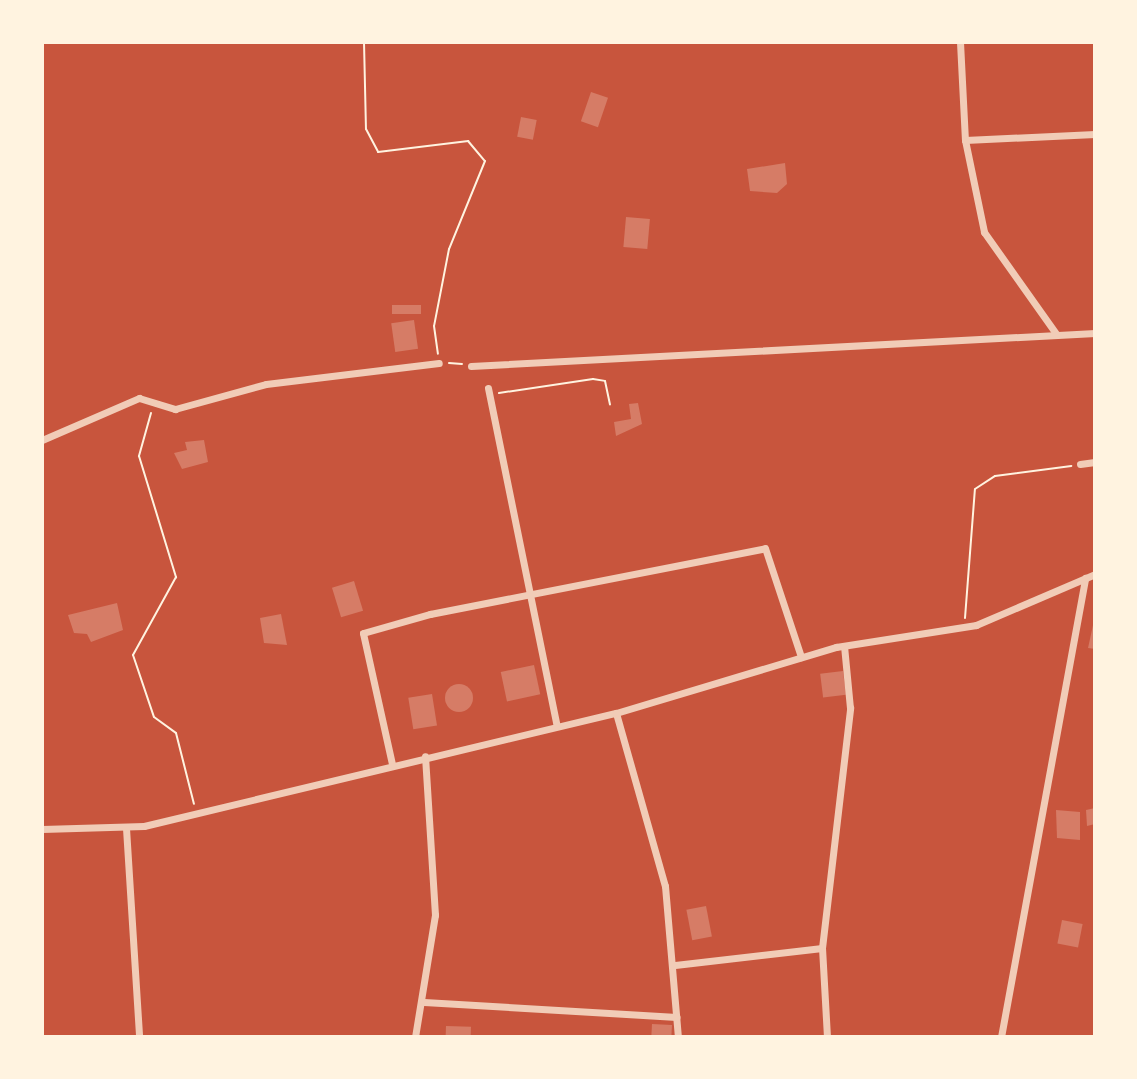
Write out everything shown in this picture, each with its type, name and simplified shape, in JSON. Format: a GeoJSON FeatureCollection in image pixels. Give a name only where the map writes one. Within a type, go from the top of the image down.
{"type":"FeatureCollection","features":[{"type":"Feature","properties":{"kind":"street"},"geometry":{"type":"LineString","coordinates":[[960,42],[965,140],[984,232],[1057,335]]}},
{"type":"Feature","properties":{"kind":"street"},"geometry":{"type":"LineString","coordinates":[[965,140],[1095,134]]}},
{"type":"Feature","properties":{"kind":"street"},"geometry":{"type":"LineString","coordinates":[[471,366],[1095,333]]}},
{"type":"Feature","properties":{"kind":"street"},"geometry":{"type":"LineString","coordinates":[[42,440],[139,398],[175,409],[266,384],[439,363]]}},
{"type":"Feature","properties":{"kind":"street"},"geometry":{"type":"LineString","coordinates":[[489,391],[557,726]]}},
{"type":"Feature","properties":{"kind":"street"},"geometry":{"type":"LineString","coordinates":[[1080,464],[1095,462]]}},
{"type":"Feature","properties":{"kind":"street"},"geometry":{"type":"LineString","coordinates":[[392,764],[363,633],[529,595],[765,548],[801,657]]}},
{"type":"Feature","properties":{"kind":"street"},"geometry":{"type":"LineString","coordinates":[[42,829],[126,828],[616,713],[844,646],[964,627],[1095,574]]}},
{"type":"Feature","properties":{"kind":"street"},"geometry":{"type":"LineString","coordinates":[[1001,1037],[1085,578]]}},
{"type":"Feature","properties":{"kind":"street"},"geometry":{"type":"LineString","coordinates":[[827,1037],[822,948],[850,708],[844,646]]}},
{"type":"Feature","properties":{"kind":"street"},"geometry":{"type":"LineString","coordinates":[[616,713],[665,886],[675,965],[678,1037]]}},
{"type":"Feature","properties":{"kind":"street"},"geometry":{"type":"LineString","coordinates":[[415,1037],[424,1002],[435,915],[425,756]]}},
{"type":"Feature","properties":{"kind":"street"},"geometry":{"type":"LineString","coordinates":[[126,828],[139,1037]]}},
{"type":"Feature","properties":{"kind":"street"},"geometry":{"type":"LineString","coordinates":[[675,965],[822,948]]}},
{"type":"Feature","properties":{"kind":"street"},"geometry":{"type":"LineString","coordinates":[[424,1002],[677,1017]]}},
{"type":"Feature","properties":{"kind":"path"},"geometry":{"type":"LineString","coordinates":[[364,42],[366,129],[378,152],[468,141],[485,161],[449,249],[434,326],[439,363],[471,366]]}},
{"type":"Feature","properties":{"kind":"path"},"geometry":{"type":"LineString","coordinates":[[489,391],[593,379],[605,381],[610,404]]}},
{"type":"Feature","properties":{"kind":"path"},"geometry":{"type":"LineString","coordinates":[[154,402],[139,456],[176,577],[133,655],[154,717],[176,733],[196,813]]}},
{"type":"Feature","properties":{"kind":"path"},"geometry":{"type":"LineString","coordinates":[[964,627],[975,489],[995,476],[1080,464]]}},
{"type":"Feature","properties":{"kind":"building"},"geometry":{"type":"Polygon","coordinates":[[[591,92],[608,98],[598,127],[581,121],[591,92]]]}},
{"type":"Feature","properties":{"kind":"building"},"geometry":{"type":"Polygon","coordinates":[[[521,117],[537,120],[533,140],[517,137],[521,117]]]}},
{"type":"Feature","properties":{"kind":"building"},"geometry":{"type":"Polygon","coordinates":[[[785,163],[787,184],[777,193],[750,191],[747,169],[785,163]]]}},
{"type":"Feature","properties":{"kind":"building"},"geometry":{"type":"Polygon","coordinates":[[[626,217],[650,219],[647,249],[623,247],[626,217]]]}},
{"type":"Feature","properties":{"kind":"building"},"geometry":{"type":"Polygon","coordinates":[[[392,305],[421,305],[421,314],[392,314],[392,305]]]}},
{"type":"Feature","properties":{"kind":"building"},"geometry":{"type":"Polygon","coordinates":[[[414,320],[418,349],[395,352],[391,323],[414,320]]]}},
{"type":"Feature","properties":{"kind":"building"},"geometry":{"type":"Polygon","coordinates":[[[638,403],[642,424],[616,436],[614,422],[631,419],[629,404],[638,403]]]}},
{"type":"Feature","properties":{"kind":"building"},"geometry":{"type":"Polygon","coordinates":[[[204,440],[208,462],[182,469],[174,453],[187,450],[185,442],[204,440]]]}},
{"type":"Feature","properties":{"kind":"building"},"geometry":{"type":"Polygon","coordinates":[[[354,581],[363,611],[341,617],[332,588],[354,581]]]}},
{"type":"Feature","properties":{"kind":"building"},"geometry":{"type":"Polygon","coordinates":[[[117,603],[123,630],[91,642],[87,634],[74,633],[68,615],[117,603]]]}},
{"type":"Feature","properties":{"kind":"building"},"geometry":{"type":"Polygon","coordinates":[[[281,614],[287,645],[264,643],[260,618],[281,614]]]}},
{"type":"Feature","properties":{"kind":"building"},"geometry":{"type":"Polygon","coordinates":[[[1095,616],[1095,649],[1088,648],[1095,616]]]}},
{"type":"Feature","properties":{"kind":"building"},"geometry":{"type":"Polygon","coordinates":[[[534,665],[540,694],[507,701],[501,672],[534,665]]]}},
{"type":"Feature","properties":{"kind":"building"},"geometry":{"type":"Polygon","coordinates":[[[843,671],[846,695],[823,698],[820,674],[843,671]]]}},
{"type":"Feature","properties":{"kind":"building"},"geometry":{"type":"Polygon","coordinates":[[[459,684],[469,688],[473,698],[469,708],[459,712],[449,708],[445,698],[449,688],[459,684]]]}},
{"type":"Feature","properties":{"kind":"building"},"geometry":{"type":"Polygon","coordinates":[[[432,694],[437,726],[413,729],[408,698],[432,694]]]}},
{"type":"Feature","properties":{"kind":"building"},"geometry":{"type":"Polygon","coordinates":[[[1095,808],[1095,824],[1087,826],[1086,810],[1095,808]]]}},
{"type":"Feature","properties":{"kind":"building"},"geometry":{"type":"Polygon","coordinates":[[[1056,810],[1080,812],[1080,840],[1057,838],[1056,810]]]}},
{"type":"Feature","properties":{"kind":"building"},"geometry":{"type":"Polygon","coordinates":[[[706,906],[712,936],[692,940],[686,910],[706,906]]]}},
{"type":"Feature","properties":{"kind":"building"},"geometry":{"type":"Polygon","coordinates":[[[1062,920],[1083,924],[1078,948],[1057,944],[1062,920]]]}},
{"type":"Feature","properties":{"kind":"building"},"geometry":{"type":"Polygon","coordinates":[[[652,1024],[672,1025],[671,1037],[651,1036],[652,1024]]]}},
{"type":"Feature","properties":{"kind":"building"},"geometry":{"type":"Polygon","coordinates":[[[446,1026],[471,1027],[471,1037],[446,1037],[446,1026]]]}}]}
